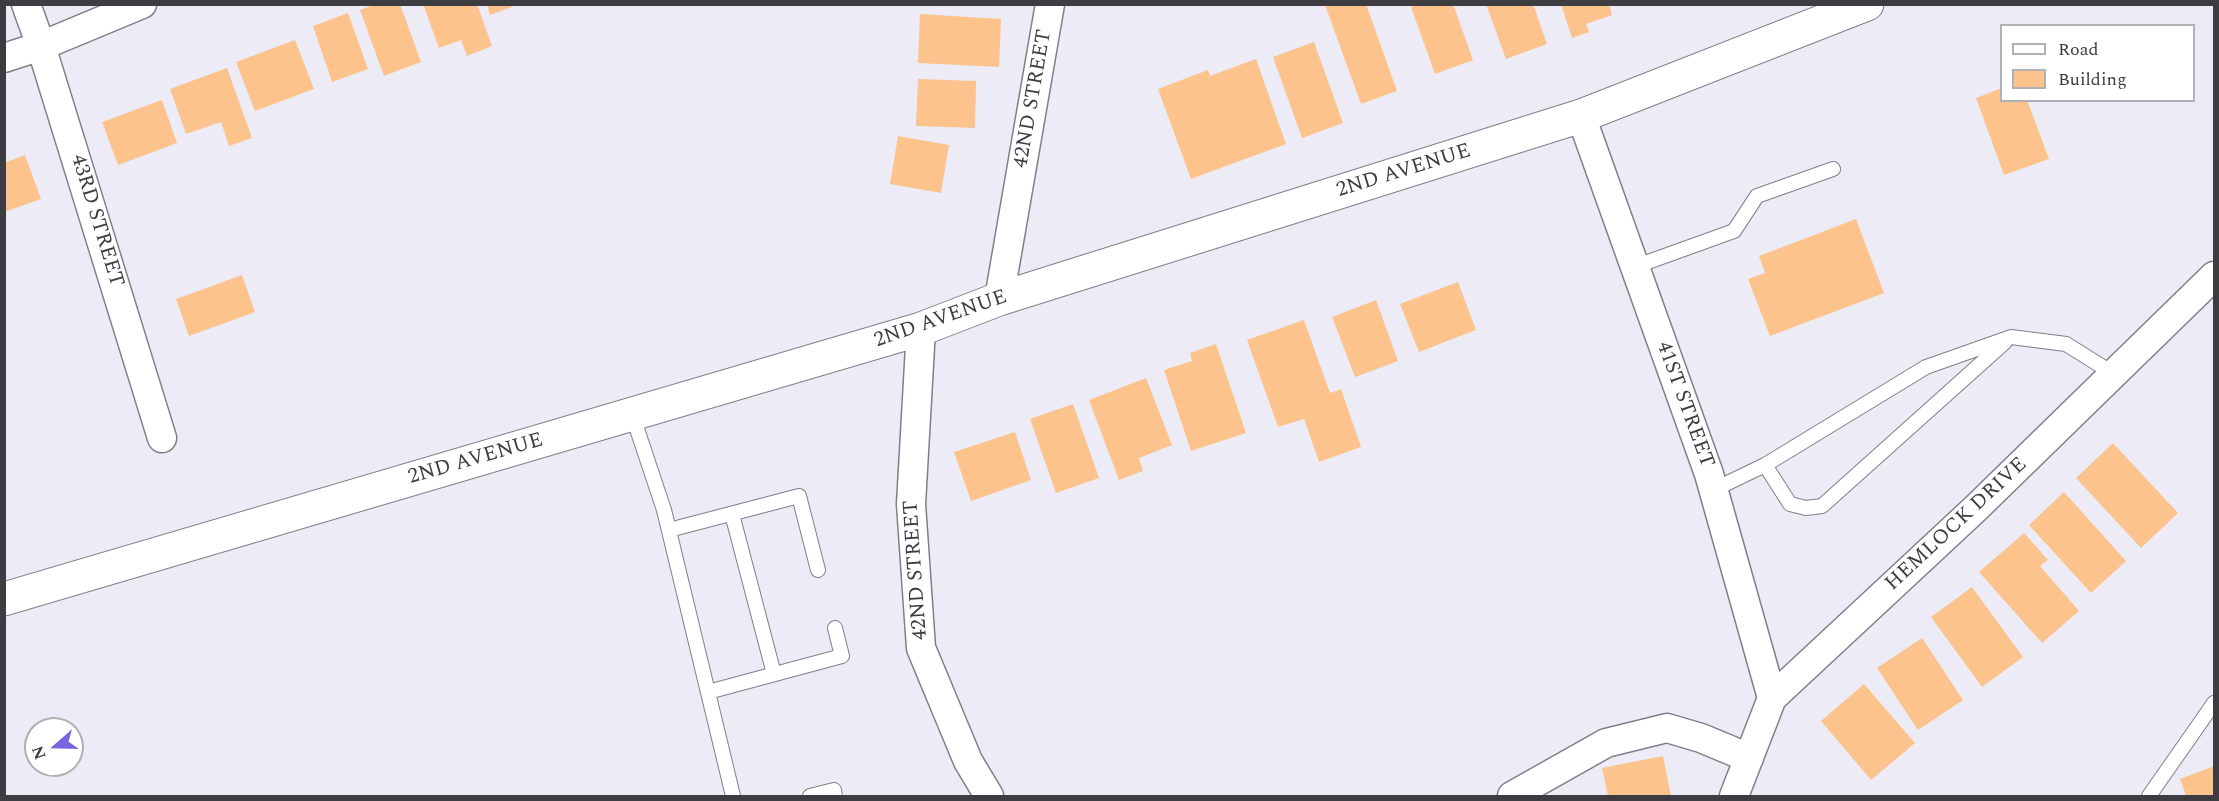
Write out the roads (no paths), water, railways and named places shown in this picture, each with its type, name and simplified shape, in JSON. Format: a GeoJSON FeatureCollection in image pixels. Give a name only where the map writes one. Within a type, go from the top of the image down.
{"type":"FeatureCollection","features":[{"type":"Feature","properties":{"kind":"main road","name":"2ND AVENUE"},"geometry":{"type":"LineString","coordinates":[[4,599],[921,329],[999,299],[1581,116],[1867,4]]}},
{"type":"Feature","properties":{"kind":"street","name":"43RD STREET"},"geometry":{"type":"LineString","coordinates":[[26,4],[162,438]]}},
{"type":"Feature","properties":{"kind":"street"},"geometry":{"type":"LineString","coordinates":[[4,58],[41,46],[142,4]]}},
{"type":"Feature","properties":{"kind":"street","name":"42ND STREET"},"geometry":{"type":"LineString","coordinates":[[999,299],[1050,4]]}},
{"type":"Feature","properties":{"kind":"street","name":"41ST STREET"},"geometry":{"type":"LineString","coordinates":[[1581,116],[1713,490],[1772,698]]}},
{"type":"Feature","properties":{"kind":"street","name":"HEMLOCK DRIVE"},"geometry":{"type":"LineString","coordinates":[[1734,796],[1772,698],[1975,509],[2214,276]]}},
{"type":"Feature","properties":{"kind":"street","name":"42ND STREET"},"geometry":{"type":"LineString","coordinates":[[921,329],[911,504],[921,648],[968,761],[989,796]]}},
{"type":"Feature","properties":{"kind":"street"},"geometry":{"type":"LineString","coordinates":[[1512,796],[1606,743],[1667,728],[1701,738],[1749,758]]}},
{"type":"Feature","properties":{"kind":"lane"},"geometry":{"type":"LineString","coordinates":[[1634,267],[1734,231],[1757,196],[1833,169]]}},
{"type":"Feature","properties":{"kind":"lane"},"geometry":{"type":"LineString","coordinates":[[1713,490],[1765,465],[1926,367],[2011,337],[2066,344],[2114,374]]}},
{"type":"Feature","properties":{"kind":"lane"},"geometry":{"type":"LineString","coordinates":[[1765,465],[1790,504],[1806,508],[1822,506],[2011,337]]}},
{"type":"Feature","properties":{"kind":"lane"},"geometry":{"type":"LineString","coordinates":[[632,414],[669,530],[733,796]]}},
{"type":"Feature","properties":{"kind":"lane"},"geometry":{"type":"LineString","coordinates":[[669,530],[799,496],[818,570]]}},
{"type":"Feature","properties":{"kind":"lane"},"geometry":{"type":"LineString","coordinates":[[732,514],[774,674]]}},
{"type":"Feature","properties":{"kind":"lane"},"geometry":{"type":"LineString","coordinates":[[708,692],[842,656],[835,628]]}},
{"type":"Feature","properties":{"kind":"lane"},"geometry":{"type":"LineString","coordinates":[[2149,796],[2214,703]]}},
{"type":"Feature","properties":{"kind":"lane"},"geometry":{"type":"LineString","coordinates":[[810,796],[834,790],[836,796]]}}]}
